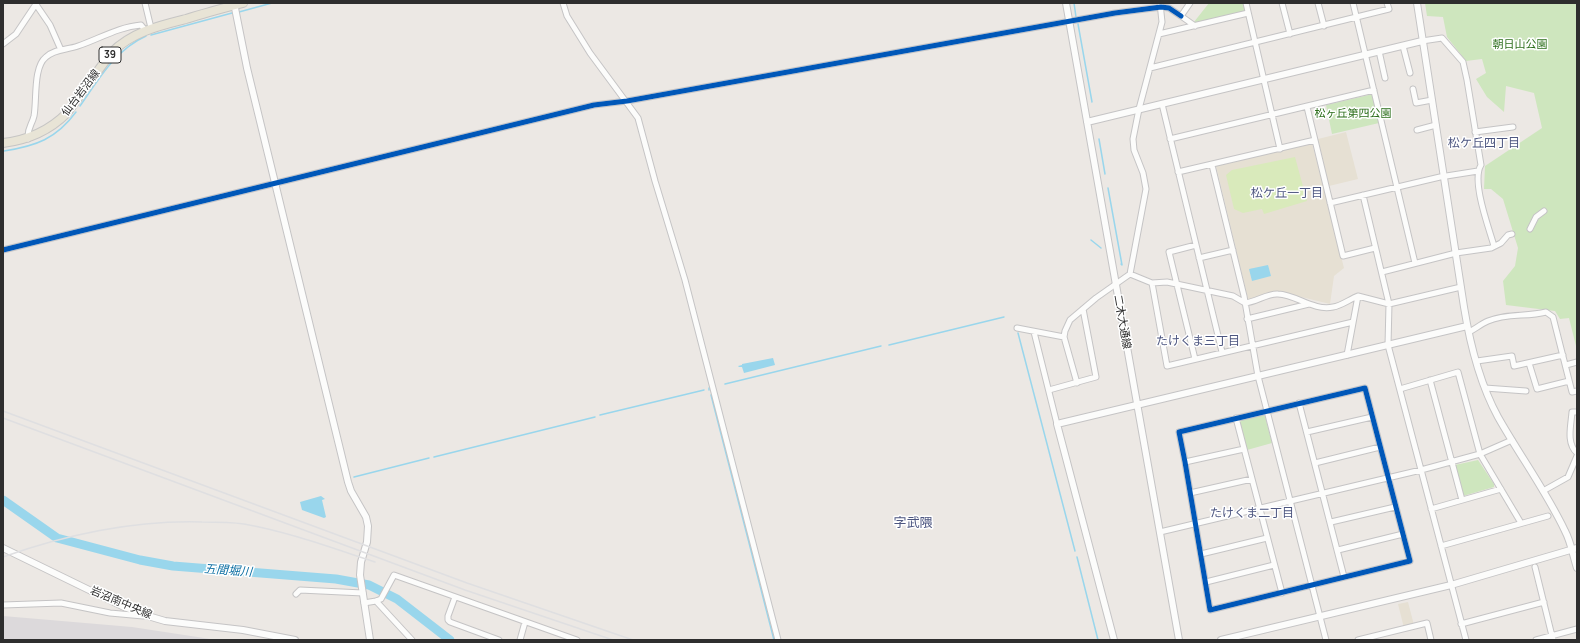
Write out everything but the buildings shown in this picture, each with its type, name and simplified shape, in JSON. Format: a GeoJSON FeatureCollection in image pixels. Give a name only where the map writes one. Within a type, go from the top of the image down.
{"type":"FeatureCollection","features":[{"type":"Feature","properties":{"kind":"main road","name":"仙台岩沼線"},"geometry":{"type":"LineString","coordinates":[[3,143],[28,139],[51,128],[67,113],[111,53],[126,41],[148,29],[234,4],[243,3]]}},
{"type":"Feature","properties":{"kind":"street"},"geometry":{"type":"LineString","coordinates":[[3,44],[16,34],[35,3],[50,25],[61,50]]}},
{"type":"Feature","properties":{"kind":"street"},"geometry":{"type":"LineString","coordinates":[[145,3],[148,29]]}},
{"type":"Feature","properties":{"kind":"street"},"geometry":{"type":"LineString","coordinates":[[563,3],[567,16],[590,53],[638,118],[655,181],[685,280],[778,640]]}},
{"type":"Feature","properties":{"kind":"street","name":"二木大通線"},"geometry":{"type":"LineString","coordinates":[[1066,3],[1179,640]]}},
{"type":"Feature","properties":{"kind":"street"},"geometry":{"type":"LineString","coordinates":[[1180,16],[1190,3]]}},
{"type":"Feature","properties":{"kind":"street"},"geometry":{"type":"LineString","coordinates":[[1246,3],[1280,149]]}},
{"type":"Feature","properties":{"kind":"street"},"geometry":{"type":"LineString","coordinates":[[1282,3],[1290,34]]}},
{"type":"Feature","properties":{"kind":"street"},"geometry":{"type":"LineString","coordinates":[[1318,3],[1324,26]]}},
{"type":"Feature","properties":{"kind":"street"},"geometry":{"type":"LineString","coordinates":[[1353,3],[1415,263]]}},
{"type":"Feature","properties":{"kind":"street"},"geometry":{"type":"LineString","coordinates":[[1150,68],[1389,9],[1388,3]]}},
{"type":"Feature","properties":{"kind":"street"},"geometry":{"type":"LineString","coordinates":[[1417,3],[1468,329],[1477,361],[1485,388],[1498,417],[1544,491],[1574,549],[1577,568]]}},
{"type":"Feature","properties":{"kind":"street"},"geometry":{"type":"LineString","coordinates":[[234,4],[248,68],[348,482],[351,491],[366,517],[368,526],[367,542],[361,562],[360,575],[370,640]]}},
{"type":"Feature","properties":{"kind":"street"},"geometry":{"type":"LineString","coordinates":[[1077,383],[1064,337],[1070,320],[1130,274],[1146,189],[1143,173],[1134,150],[1133,139],[1139,109],[1162,22],[1161,5]]}},
{"type":"Feature","properties":{"kind":"street"},"geometry":{"type":"LineString","coordinates":[[3,250],[594,105],[626,101],[1161,5],[1169,8],[1194,26]]}},
{"type":"Feature","properties":{"kind":"street"},"geometry":{"type":"LineString","coordinates":[[1159,34],[1248,13]]}},
{"type":"Feature","properties":{"kind":"street"},"geometry":{"type":"LineString","coordinates":[[28,139],[27,131],[34,117],[40,64],[46,57],[61,50],[76,47],[131,26],[142,25],[148,29]]}},
{"type":"Feature","properties":{"kind":"street"},"geometry":{"type":"LineString","coordinates":[[1087,122],[1365,54],[1442,38],[1463,62],[1481,165],[1478,171],[1478,187],[1494,246]]}},
{"type":"Feature","properties":{"kind":"street"},"geometry":{"type":"LineString","coordinates":[[1403,46],[1410,73]]}},
{"type":"Feature","properties":{"kind":"street"},"geometry":{"type":"LineString","coordinates":[[1380,51],[1385,78]]}},
{"type":"Feature","properties":{"kind":"street"},"geometry":{"type":"LineString","coordinates":[[1413,89],[1416,103],[1432,100]]}},
{"type":"Feature","properties":{"kind":"street"},"geometry":{"type":"LineString","coordinates":[[1170,139],[1374,90]]}},
{"type":"Feature","properties":{"kind":"street"},"geometry":{"type":"LineString","coordinates":[[1162,104],[1222,352]]}},
{"type":"Feature","properties":{"kind":"street"},"geometry":{"type":"LineString","coordinates":[[1307,107],[1343,256],[1375,248]]}},
{"type":"Feature","properties":{"kind":"street"},"geometry":{"type":"LineString","coordinates":[[1417,130],[1436,125]]}},
{"type":"Feature","properties":{"kind":"street"},"geometry":{"type":"LineString","coordinates":[[1475,132],[1513,127]]}},
{"type":"Feature","properties":{"kind":"street"},"geometry":{"type":"LineString","coordinates":[[1178,172],[1315,140]]}},
{"type":"Feature","properties":{"kind":"street"},"geometry":{"type":"LineString","coordinates":[[1212,165],[1245,303],[1252,346],[1266,410],[1326,640]]}},
{"type":"Feature","properties":{"kind":"street"},"geometry":{"type":"LineString","coordinates":[[1330,203],[1443,176],[1478,171]]}},
{"type":"Feature","properties":{"kind":"street"},"geometry":{"type":"LineString","coordinates":[[1363,195],[1389,304],[1388,345],[1466,640]]}},
{"type":"Feature","properties":{"kind":"street"},"geometry":{"type":"LineString","coordinates":[[1530,229],[1536,217],[1544,211]]}},
{"type":"Feature","properties":{"kind":"street"},"geometry":{"type":"LineString","coordinates":[[1382,272],[1456,253],[1494,246],[1501,243],[1508,235],[1512,234]]}},
{"type":"Feature","properties":{"kind":"street"},"geometry":{"type":"LineString","coordinates":[[1195,358],[1169,252],[1196,245]]}},
{"type":"Feature","properties":{"kind":"street"},"geometry":{"type":"LineString","coordinates":[[1199,258],[1233,250]]}},
{"type":"Feature","properties":{"kind":"street"},"geometry":{"type":"LineString","coordinates":[[1130,274],[1152,283],[1167,282],[1233,296],[1245,303],[1276,294],[1299,299],[1318,307],[1334,307],[1358,296],[1389,304],[1461,287]]}},
{"type":"Feature","properties":{"kind":"street"},"geometry":{"type":"LineString","coordinates":[[1152,283],[1167,366],[1195,358],[1353,322]]}},
{"type":"Feature","properties":{"kind":"street"},"geometry":{"type":"LineString","coordinates":[[1347,355],[1358,296]]}},
{"type":"Feature","properties":{"kind":"street"},"geometry":{"type":"LineString","coordinates":[[1247,320],[1309,304]]}},
{"type":"Feature","properties":{"kind":"street"},"geometry":{"type":"LineString","coordinates":[[1049,390],[1096,377],[1083,309]]}},
{"type":"Feature","properties":{"kind":"street"},"geometry":{"type":"LineString","coordinates":[[1057,424],[1388,345],[1468,329],[1488,321],[1516,315],[1533,315],[1546,312],[1553,317],[1572,392],[1577,391]]}},
{"type":"Feature","properties":{"kind":"street"},"geometry":{"type":"LineString","coordinates":[[1017,328],[1064,337]]}},
{"type":"Feature","properties":{"kind":"street"},"geometry":{"type":"LineString","coordinates":[[1034,332],[1114,640]]}},
{"type":"Feature","properties":{"kind":"street"},"geometry":{"type":"LineString","coordinates":[[1477,361],[1512,356],[1514,366],[1530,364],[1563,355]]}},
{"type":"Feature","properties":{"kind":"street"},"geometry":{"type":"LineString","coordinates":[[1566,365],[1577,362]]}},
{"type":"Feature","properties":{"kind":"street"},"geometry":{"type":"LineString","coordinates":[[1530,364],[1537,389],[1569,381]]}},
{"type":"Feature","properties":{"kind":"street"},"geometry":{"type":"LineString","coordinates":[[1400,389],[1458,372],[1480,454],[1521,523]]}},
{"type":"Feature","properties":{"kind":"street"},"geometry":{"type":"LineString","coordinates":[[1430,380],[1462,500]]}},
{"type":"Feature","properties":{"kind":"street"},"geometry":{"type":"LineString","coordinates":[[1365,388],[1410,561],[1210,610],[1179,432],[1266,410],[1365,388]]}},
{"type":"Feature","properties":{"kind":"street"},"geometry":{"type":"LineString","coordinates":[[1485,388],[1526,391]]}},
{"type":"Feature","properties":{"kind":"street"},"geometry":{"type":"LineString","coordinates":[[1299,403],[1344,577]]}},
{"type":"Feature","properties":{"kind":"street"},"geometry":{"type":"LineString","coordinates":[[1544,491],[1568,477],[1577,455],[1570,442],[1572,412],[1577,412]]}},
{"type":"Feature","properties":{"kind":"street"},"geometry":{"type":"LineString","coordinates":[[1307,432],[1372,417]]}},
{"type":"Feature","properties":{"kind":"street"},"geometry":{"type":"LineString","coordinates":[[1236,418],[1282,592]]}},
{"type":"Feature","properties":{"kind":"street"},"geometry":{"type":"LineString","coordinates":[[1160,532],[1421,470],[1480,454],[1512,440]]}},
{"type":"Feature","properties":{"kind":"street"},"geometry":{"type":"LineString","coordinates":[[1315,463],[1380,447]]}},
{"type":"Feature","properties":{"kind":"street"},"geometry":{"type":"LineString","coordinates":[[1185,462],[1244,449]]}},
{"type":"Feature","properties":{"kind":"street"},"geometry":{"type":"LineString","coordinates":[[1190,493],[1252,479]]}},
{"type":"Feature","properties":{"kind":"street"},"geometry":{"type":"LineString","coordinates":[[1431,509],[1501,489]]}},
{"type":"Feature","properties":{"kind":"street"},"geometry":{"type":"LineString","coordinates":[[1331,522],[1395,507]]}},
{"type":"Feature","properties":{"kind":"street"},"geometry":{"type":"LineString","coordinates":[[1441,546],[1548,516]]}},
{"type":"Feature","properties":{"kind":"street"},"geometry":{"type":"LineString","coordinates":[[1338,550],[1403,534]]}},
{"type":"Feature","properties":{"kind":"street"},"geometry":{"type":"LineString","coordinates":[[1201,554],[1267,538]]}},
{"type":"Feature","properties":{"kind":"street","name":"岩沼南中央線"},"geometry":{"type":"LineString","coordinates":[[3,548],[124,607],[148,616],[165,621],[243,630],[295,640]]}},
{"type":"Feature","properties":{"kind":"street"},"geometry":{"type":"LineString","coordinates":[[1221,640],[1451,585],[1574,549]]}},
{"type":"Feature","properties":{"kind":"street"},"geometry":{"type":"LineString","coordinates":[[1206,582],[1274,565]]}},
{"type":"Feature","properties":{"kind":"street"},"geometry":{"type":"LineString","coordinates":[[1535,567],[1552,638]]}},
{"type":"Feature","properties":{"kind":"street"},"geometry":{"type":"LineString","coordinates":[[364,603],[378,600],[394,575],[577,640]]}},
{"type":"Feature","properties":{"kind":"street"},"geometry":{"type":"LineString","coordinates":[[296,594],[300,590],[363,591]]}},
{"type":"Feature","properties":{"kind":"street"},"geometry":{"type":"LineString","coordinates":[[455,597],[448,620],[497,640]]}},
{"type":"Feature","properties":{"kind":"street"},"geometry":{"type":"LineString","coordinates":[[378,600],[412,640]]}},
{"type":"Feature","properties":{"kind":"street"},"geometry":{"type":"LineString","coordinates":[[1461,624],[1544,602]]}},
{"type":"Feature","properties":{"kind":"street"},"geometry":{"type":"LineString","coordinates":[[3,605],[61,604],[110,613],[148,616]]}},
{"type":"Feature","properties":{"kind":"street"},"geometry":{"type":"LineString","coordinates":[[520,640],[525,622]]}},
{"type":"Feature","properties":{"kind":"street"},"geometry":{"type":"LineString","coordinates":[[1360,640],[1427,623],[1431,640]]}},
{"type":"Feature","properties":{"kind":"street"},"geometry":{"type":"LineString","coordinates":[[1536,640],[1552,638],[1577,629]]}},
{"type":"Feature","properties":{"kind":"shaded area"},"geometry":{"type":"Polygon","coordinates":[[[1346,132],[1358,179],[1329,186],[1318,139],[1346,132]]]}},
{"type":"Feature","properties":{"kind":"shaded area"},"geometry":{"type":"Polygon","coordinates":[[[1312,143],[1344,268],[1334,276],[1330,304],[1277,291],[1248,299],[1216,166],[1312,143]]]}},
{"type":"Feature","properties":{"kind":"shaded area"},"geometry":{"type":"Polygon","coordinates":[[[1408,602],[1414,625],[1404,628],[1398,604],[1408,602]]]}},
{"type":"Feature","properties":{"kind":"shaded area"},"geometry":{"type":"Polygon","coordinates":[[[3,616],[132,627],[217,640],[3,640],[3,616]]]}},
{"type":"Feature","properties":{"kind":"green space"},"geometry":{"type":"Polygon","coordinates":[[[1209,3],[1243,3],[1245,10],[1244,13],[1196,24],[1194,22],[1209,3]]]}},
{"type":"Feature","properties":{"kind":"green space","name":"朝日山公園"},"geometry":{"type":"Polygon","coordinates":[[[1425,3],[1577,3],[1577,346],[1569,318],[1560,319],[1555,311],[1506,305],[1503,281],[1515,266],[1518,248],[1503,199],[1491,189],[1484,189],[1485,166],[1542,128],[1534,93],[1506,86],[1504,112],[1487,97],[1476,79],[1486,73],[1482,59],[1466,61],[1447,37],[1443,17],[1427,16],[1425,3]]]}},
{"type":"Feature","properties":{"kind":"green space","name":"松ヶ丘第四公園"},"geometry":{"type":"Polygon","coordinates":[[[1373,94],[1379,123],[1332,134],[1326,105],[1373,94]]]}},
{"type":"Feature","properties":{"kind":"green space"},"geometry":{"type":"Polygon","coordinates":[[[1295,157],[1307,201],[1264,214],[1262,209],[1243,213],[1234,209],[1226,175],[1232,170],[1295,157]]]}},
{"type":"Feature","properties":{"kind":"green space"},"geometry":{"type":"Polygon","coordinates":[[[1262,415],[1265,416],[1272,443],[1247,450],[1240,423],[1241,419],[1262,415]]]}},
{"type":"Feature","properties":{"kind":"green space"},"geometry":{"type":"Polygon","coordinates":[[[1478,460],[1494,484],[1494,487],[1463,496],[1455,465],[1478,460]]]}},
{"type":"Feature","properties":{"kind":"water"},"geometry":{"type":"Polygon","coordinates":[[[1268,265],[1271,276],[1252,281],[1249,269],[1268,265]]]}},
{"type":"Feature","properties":{"kind":"water"},"geometry":{"type":"Polygon","coordinates":[[[773,358],[775,365],[744,373],[742,367],[738,366],[742,364],[773,358]]]}},
{"type":"Feature","properties":{"kind":"water"},"geometry":{"type":"Polygon","coordinates":[[[321,496],[325,499],[322,500],[326,517],[324,518],[302,510],[300,502],[321,496]]]}},
{"type":"Feature","properties":{"kind":"waterway"},"geometry":{"type":"LineString","coordinates":[[239,12],[272,3]]}},
{"type":"Feature","properties":{"kind":"waterway"},"geometry":{"type":"LineString","coordinates":[[1074,3],[1076,17]]}},
{"type":"Feature","properties":{"kind":"waterway"},"geometry":{"type":"LineString","coordinates":[[151,35],[232,13]]}},
{"type":"Feature","properties":{"kind":"waterway"},"geometry":{"type":"LineString","coordinates":[[1078,24],[1092,102]]}},
{"type":"Feature","properties":{"kind":"waterway"},"geometry":{"type":"LineString","coordinates":[[80,106],[108,66],[125,49],[146,36]]}},
{"type":"Feature","properties":{"kind":"waterway"},"geometry":{"type":"LineString","coordinates":[[4,151],[26,147],[44,140],[61,129],[76,112]]}},
{"type":"Feature","properties":{"kind":"waterway"},"geometry":{"type":"LineString","coordinates":[[1099,139],[1105,174]]}},
{"type":"Feature","properties":{"kind":"waterway"},"geometry":{"type":"LineString","coordinates":[[1108,188],[1122,265],[1121,264]]}},
{"type":"Feature","properties":{"kind":"waterway"},"geometry":{"type":"LineString","coordinates":[[1091,240],[1101,248]]}},
{"type":"Feature","properties":{"kind":"waterway"},"geometry":{"type":"LineString","coordinates":[[889,345],[1004,317]]}},
{"type":"Feature","properties":{"kind":"waterway"},"geometry":{"type":"LineString","coordinates":[[1018,333],[1075,551]]}},
{"type":"Feature","properties":{"kind":"waterway"},"geometry":{"type":"LineString","coordinates":[[725,384],[881,346]]}},
{"type":"Feature","properties":{"kind":"waterway"},"geometry":{"type":"LineString","coordinates":[[600,415],[704,390]]}},
{"type":"Feature","properties":{"kind":"waterway"},"geometry":{"type":"LineString","coordinates":[[711,395],[774,640]]}},
{"type":"Feature","properties":{"kind":"waterway"},"geometry":{"type":"LineString","coordinates":[[434,457],[595,417]]}},
{"type":"Feature","properties":{"kind":"waterway"},"geometry":{"type":"LineString","coordinates":[[354,477],[429,458]]}},
{"type":"Feature","properties":{"kind":"waterway","name":"五間堀川"},"geometry":{"type":"LineString","coordinates":[[3,500],[57,538],[140,560],[173,566],[336,579],[369,585],[397,599],[450,640]]}},
{"type":"Feature","properties":{"kind":"waterway"},"geometry":{"type":"LineString","coordinates":[[1077,557],[1098,640]]}},
{"type":"Feature","properties":{"kind":"railway"},"geometry":{"type":"LineString","coordinates":[[3,411],[467,583],[633,640]]}},
{"type":"Feature","properties":{"kind":"railway"},"geometry":{"type":"LineString","coordinates":[[3,418],[465,590],[613,640]]}},
{"type":"Feature","properties":{"kind":"railway"},"geometry":{"type":"LineString","coordinates":[[3,557],[76,535],[126,526],[176,522],[228,522],[277,531],[375,562]]}},
{"type":"Feature","properties":{"kind":"cycle path"},"geometry":{"type":"LineString","coordinates":[[3,250],[594,105],[627,101],[1115,13],[1161,7],[1169,8],[1181,16]]}},
{"type":"Feature","properties":{"kind":"cycle path"},"geometry":{"type":"LineString","coordinates":[[1365,388],[1410,561],[1210,610],[1179,432],[1365,388]]}},
{"type":"Feature","properties":{"kind":"district","name":"松ケ丘四丁目"},"geometry":{"type":"Point","coordinates":[1484,144]}},
{"type":"Feature","properties":{"kind":"district","name":"松ケ丘一丁目"},"geometry":{"type":"Point","coordinates":[1287,194]}},
{"type":"Feature","properties":{"kind":"district","name":"たけくま三丁目"},"geometry":{"type":"Point","coordinates":[1198,342]}},
{"type":"Feature","properties":{"kind":"district","name":"たけくま二丁目"},"geometry":{"type":"Point","coordinates":[1252,514]}},
{"type":"Feature","properties":{"kind":"district","name":"字武隈"},"geometry":{"type":"Point","coordinates":[913,523]}}]}
